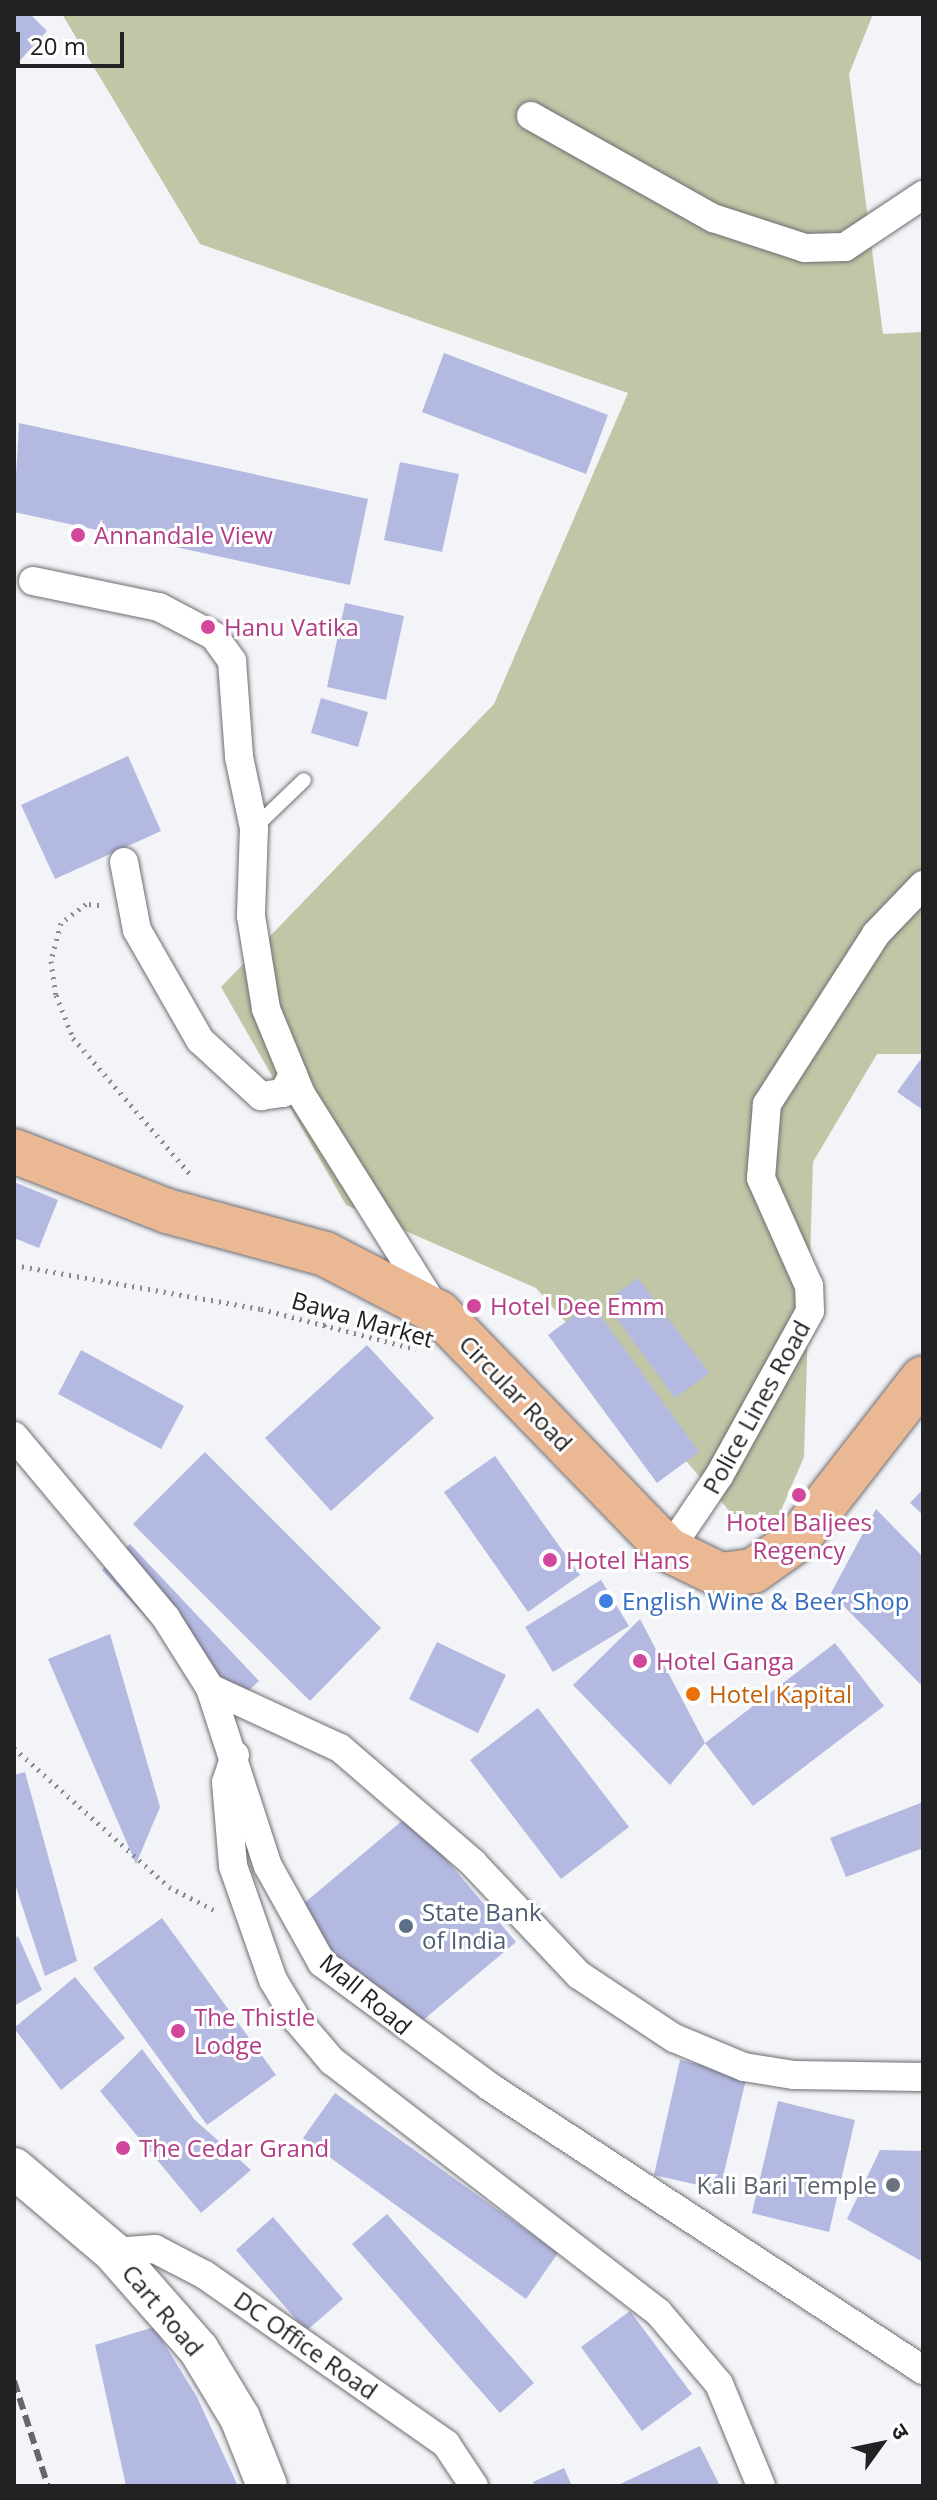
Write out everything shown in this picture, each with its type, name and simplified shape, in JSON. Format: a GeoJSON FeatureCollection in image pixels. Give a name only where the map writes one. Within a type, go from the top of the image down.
{"type":"FeatureCollection","features":[{"type":"Feature","properties":{"kind":"main road","name":"Circular Road"},"geometry":{"type":"LineString","coordinates":[[14,1151],[167,1211],[325,1254],[431,1332],[669,1550],[720,1575],[753,1571],[778,1556],[923,1378]]}},
{"type":"Feature","properties":{"kind":"main road","name":"Cart Road"},"geometry":{"type":"LineString","coordinates":[[14,2168],[113,2252],[199,2350],[240,2418],[267,2486]]}},
{"type":"Feature","properties":{"kind":"street"},"geometry":{"type":"LineString","coordinates":[[531,116],[713,218],[805,248],[845,247],[923,195]]}},
{"type":"Feature","properties":{"kind":"street"},"geometry":{"type":"LineString","coordinates":[[33,581],[159,607],[214,636],[232,661],[239,757],[254,828],[251,916],[266,1009],[293,1075],[431,1332]]}},
{"type":"Feature","properties":{"kind":"street"},"geometry":{"type":"LineString","coordinates":[[124,862],[137,930],[200,1040],[231,1075],[261,1096],[283,1093],[293,1075]]}},
{"type":"Feature","properties":{"kind":"street","name":"Police Lines Road"},"geometry":{"type":"LineString","coordinates":[[669,1550],[719,1476],[810,1311],[809,1286],[761,1178],[767,1104],[876,934],[923,885]]}},
{"type":"Feature","properties":{"kind":"street","name":"Mall Road"},"geometry":{"type":"LineString","coordinates":[[14,1436],[166,1618],[210,1688],[235,1754],[268,1866],[322,1963],[490,2087],[923,2370]]}},
{"type":"Feature","properties":{"kind":"street"},"geometry":{"type":"LineString","coordinates":[[210,1688],[340,1748],[473,1863],[579,1975],[674,2038],[744,2067],[794,2075],[923,2077]]}},
{"type":"Feature","properties":{"kind":"street"},"geometry":{"type":"LineString","coordinates":[[235,1754],[226,1817],[254,1929],[273,1980],[332,2061],[493,2179],[658,2312],[695,2351],[719,2384],[761,2486]]}},
{"type":"Feature","properties":{"kind":"street","name":"DC Office Road"},"geometry":{"type":"LineString","coordinates":[[113,2252],[155,2249],[205,2275],[446,2444],[474,2486]]}},
{"type":"Feature","properties":{"kind":"lane"},"geometry":{"type":"LineString","coordinates":[[254,828],[304,780]]}},
{"type":"Feature","properties":{"kind":"path"},"geometry":{"type":"LineString","coordinates":[[137,930],[115,905],[86,904],[61,923],[51,961],[56,995],[73,1038],[202,1187]]}},
{"type":"Feature","properties":{"kind":"path","name":"Bawa Market"},"geometry":{"type":"LineString","coordinates":[[14,1265],[261,1309],[431,1332]]}},
{"type":"Feature","properties":{"kind":"path"},"geometry":{"type":"LineString","coordinates":[[14,1748],[169,1887],[254,1929]]}},
{"type":"Feature","properties":{"kind":"green space"},"geometry":{"type":"Polygon","coordinates":[[[62,14],[873,14],[849,74],[883,334],[923,332],[923,1054],[877,1054],[813,1162],[804,1457],[779,1515],[732,1514],[536,1288],[346,1205],[221,987],[494,704],[628,393],[200,244],[62,14]]]}},
{"type":"Feature","properties":{"kind":"building"},"geometry":{"type":"Polygon","coordinates":[[[14,14],[30,14],[47,31],[14,67],[14,14]]]}},
{"type":"Feature","properties":{"kind":"building"},"geometry":{"type":"Polygon","coordinates":[[[444,353],[608,415],[586,474],[422,412],[444,353]]]}},
{"type":"Feature","properties":{"kind":"building"},"geometry":{"type":"Polygon","coordinates":[[[19,423],[368,499],[350,585],[14,512],[19,423]]]}},
{"type":"Feature","properties":{"kind":"building"},"geometry":{"type":"Polygon","coordinates":[[[400,462],[459,474],[442,552],[384,540],[400,462]]]}},
{"type":"Feature","properties":{"kind":"building"},"geometry":{"type":"Polygon","coordinates":[[[345,603],[404,616],[386,700],[327,687],[345,603]]]}},
{"type":"Feature","properties":{"kind":"building"},"geometry":{"type":"Polygon","coordinates":[[[321,698],[368,712],[358,747],[311,733],[321,698]]]}},
{"type":"Feature","properties":{"kind":"building"},"geometry":{"type":"Polygon","coordinates":[[[128,756],[161,831],[55,879],[21,805],[128,756]]]}},
{"type":"Feature","properties":{"kind":"building"},"geometry":{"type":"Polygon","coordinates":[[[923,1056],[923,1110],[897,1092],[923,1056]]]}},
{"type":"Feature","properties":{"kind":"building"},"geometry":{"type":"Polygon","coordinates":[[[14,1182],[58,1200],[39,1248],[14,1238],[14,1182]]]}},
{"type":"Feature","properties":{"kind":"building"},"geometry":{"type":"Polygon","coordinates":[[[638,1278],[709,1373],[675,1398],[605,1302],[638,1278]]]}},
{"type":"Feature","properties":{"kind":"building"},"geometry":{"type":"Polygon","coordinates":[[[591,1303],[699,1452],[657,1483],[548,1335],[591,1303]]]}},
{"type":"Feature","properties":{"kind":"building"},"geometry":{"type":"Polygon","coordinates":[[[367,1345],[434,1418],[331,1511],[265,1438],[367,1345]]]}},
{"type":"Feature","properties":{"kind":"building"},"geometry":{"type":"Polygon","coordinates":[[[81,1350],[184,1406],[161,1449],[58,1394],[81,1350]]]}},
{"type":"Feature","properties":{"kind":"building"},"geometry":{"type":"Polygon","coordinates":[[[205,1452],[381,1628],[310,1701],[133,1524],[205,1452]]]}},
{"type":"Feature","properties":{"kind":"building"},"geometry":{"type":"Polygon","coordinates":[[[495,1456],[580,1575],[528,1612],[444,1492],[495,1456]]]}},
{"type":"Feature","properties":{"kind":"building"},"geometry":{"type":"Polygon","coordinates":[[[923,1489],[923,1515],[910,1503],[923,1489]]]}},
{"type":"Feature","properties":{"kind":"building"},"geometry":{"type":"Polygon","coordinates":[[[876,1509],[923,1557],[923,1687],[831,1593],[876,1509]]]}},
{"type":"Feature","properties":{"kind":"building"},"geometry":{"type":"Polygon","coordinates":[[[130,1544],[259,1681],[230,1708],[102,1570],[130,1544]]]}},
{"type":"Feature","properties":{"kind":"building"},"geometry":{"type":"Polygon","coordinates":[[[601,1580],[629,1626],[553,1672],[525,1627],[601,1580]]]}},
{"type":"Feature","properties":{"kind":"building"},"geometry":{"type":"Polygon","coordinates":[[[640,1619],[705,1743],[670,1785],[573,1685],[640,1619]]]}},
{"type":"Feature","properties":{"kind":"building"},"geometry":{"type":"Polygon","coordinates":[[[110,1634],[160,1807],[136,1864],[48,1659],[110,1634]]]}},
{"type":"Feature","properties":{"kind":"building"},"geometry":{"type":"Polygon","coordinates":[[[437,1642],[506,1675],[478,1733],[409,1699],[437,1642]]]}},
{"type":"Feature","properties":{"kind":"building"},"geometry":{"type":"Polygon","coordinates":[[[835,1643],[884,1706],[753,1806],[705,1743],[835,1643]]]}},
{"type":"Feature","properties":{"kind":"building"},"geometry":{"type":"Polygon","coordinates":[[[538,1708],[629,1827],[561,1879],[470,1760],[538,1708]]]}},
{"type":"Feature","properties":{"kind":"building"},"geometry":{"type":"Polygon","coordinates":[[[25,1772],[77,1961],[45,1976],[14,1881],[14,1775],[25,1772]]]}},
{"type":"Feature","properties":{"kind":"building"},"geometry":{"type":"Polygon","coordinates":[[[923,1802],[923,1848],[846,1877],[830,1838],[923,1802]]]}},
{"type":"Feature","properties":{"kind":"building","name":"State Bank of India"},"geometry":{"type":"Polygon","coordinates":[[[409,1815],[516,1942],[403,2037],[296,1910],[409,1815]]]}},
{"type":"Feature","properties":{"kind":"building"},"geometry":{"type":"Polygon","coordinates":[[[162,1918],[276,2075],[207,2125],[93,1968],[162,1918]]]}},
{"type":"Feature","properties":{"kind":"building"},"geometry":{"type":"Polygon","coordinates":[[[18,1936],[42,1990],[14,2006],[14,1940],[18,1936]]]}},
{"type":"Feature","properties":{"kind":"building"},"geometry":{"type":"Polygon","coordinates":[[[75,1977],[125,2038],[61,2090],[14,2028],[75,1977]]]}},
{"type":"Feature","properties":{"kind":"building"},"geometry":{"type":"Polygon","coordinates":[[[142,2049],[195,2120],[251,2170],[201,2213],[100,2091],[142,2049]]]}},
{"type":"Feature","properties":{"kind":"building"},"geometry":{"type":"Polygon","coordinates":[[[680,2060],[747,2075],[720,2190],[654,2175],[680,2060]]]}},
{"type":"Feature","properties":{"kind":"building"},"geometry":{"type":"Polygon","coordinates":[[[335,2093],[558,2253],[526,2299],[303,2138],[335,2093]]]}},
{"type":"Feature","properties":{"kind":"building"},"geometry":{"type":"Polygon","coordinates":[[[778,2101],[855,2120],[829,2232],[752,2213],[778,2101]]]}},
{"type":"Feature","properties":{"kind":"building","name":"Kali Bari Temple"},"geometry":{"type":"Polygon","coordinates":[[[880,2150],[923,2151],[923,2262],[847,2219],[880,2150]]]}},
{"type":"Feature","properties":{"kind":"building"},"geometry":{"type":"Polygon","coordinates":[[[387,2214],[534,2383],[500,2413],[352,2244],[387,2214]]]}},
{"type":"Feature","properties":{"kind":"building"},"geometry":{"type":"Polygon","coordinates":[[[273,2217],[343,2299],[306,2331],[236,2250],[273,2217]]]}},
{"type":"Feature","properties":{"kind":"building"},"geometry":{"type":"Polygon","coordinates":[[[630,2311],[692,2394],[642,2431],[581,2347],[630,2311]]]}},
{"type":"Feature","properties":{"kind":"building"},"geometry":{"type":"Polygon","coordinates":[[[154,2327],[197,2397],[238,2486],[126,2486],[95,2345],[154,2327]]]}},
{"type":"Feature","properties":{"kind":"building"},"geometry":{"type":"Polygon","coordinates":[[[700,2446],[720,2486],[616,2486],[700,2446]]]}},
{"type":"Feature","properties":{"kind":"building"},"geometry":{"type":"Polygon","coordinates":[[[564,2468],[572,2486],[535,2486],[533,2482],[564,2468]]]}},
{"type":"Feature","properties":{"kind":"railway"},"geometry":{"type":"LineString","coordinates":[[14,2381],[48,2486]]}},
{"type":"Feature","properties":{"kind":"place","name":"Annandale View"},"geometry":{"type":"Point","coordinates":[78,535]}},
{"type":"Feature","properties":{"kind":"place","name":"Hanu Vatika"},"geometry":{"type":"Point","coordinates":[208,627]}},
{"type":"Feature","properties":{"kind":"place","name":"Hotel Dee Emm"},"geometry":{"type":"Point","coordinates":[474,1306]}},
{"type":"Feature","properties":{"kind":"place","name":"Hotel Baljees Regency"},"geometry":{"type":"Point","coordinates":[799,1495]}},
{"type":"Feature","properties":{"kind":"place","name":"Hotel Hans"},"geometry":{"type":"Point","coordinates":[550,1560]}},
{"type":"Feature","properties":{"kind":"place","name":"English Wine & Beer Shop"},"geometry":{"type":"Point","coordinates":[606,1601]}},
{"type":"Feature","properties":{"kind":"place","name":"Hotel Ganga"},"geometry":{"type":"Point","coordinates":[640,1661]}},
{"type":"Feature","properties":{"kind":"place","name":"Hotel Kapital"},"geometry":{"type":"Point","coordinates":[693,1694]}},
{"type":"Feature","properties":{"kind":"place","name":"State Bank of India"},"geometry":{"type":"Point","coordinates":[406,1926]}},
{"type":"Feature","properties":{"kind":"place","name":"The Thistle Lodge"},"geometry":{"type":"Point","coordinates":[178,2031]}},
{"type":"Feature","properties":{"kind":"place","name":"The Cedar Grand"},"geometry":{"type":"Point","coordinates":[123,2148]}},
{"type":"Feature","properties":{"kind":"place","name":"Kali Bari Temple"},"geometry":{"type":"Point","coordinates":[893,2185]}}]}
